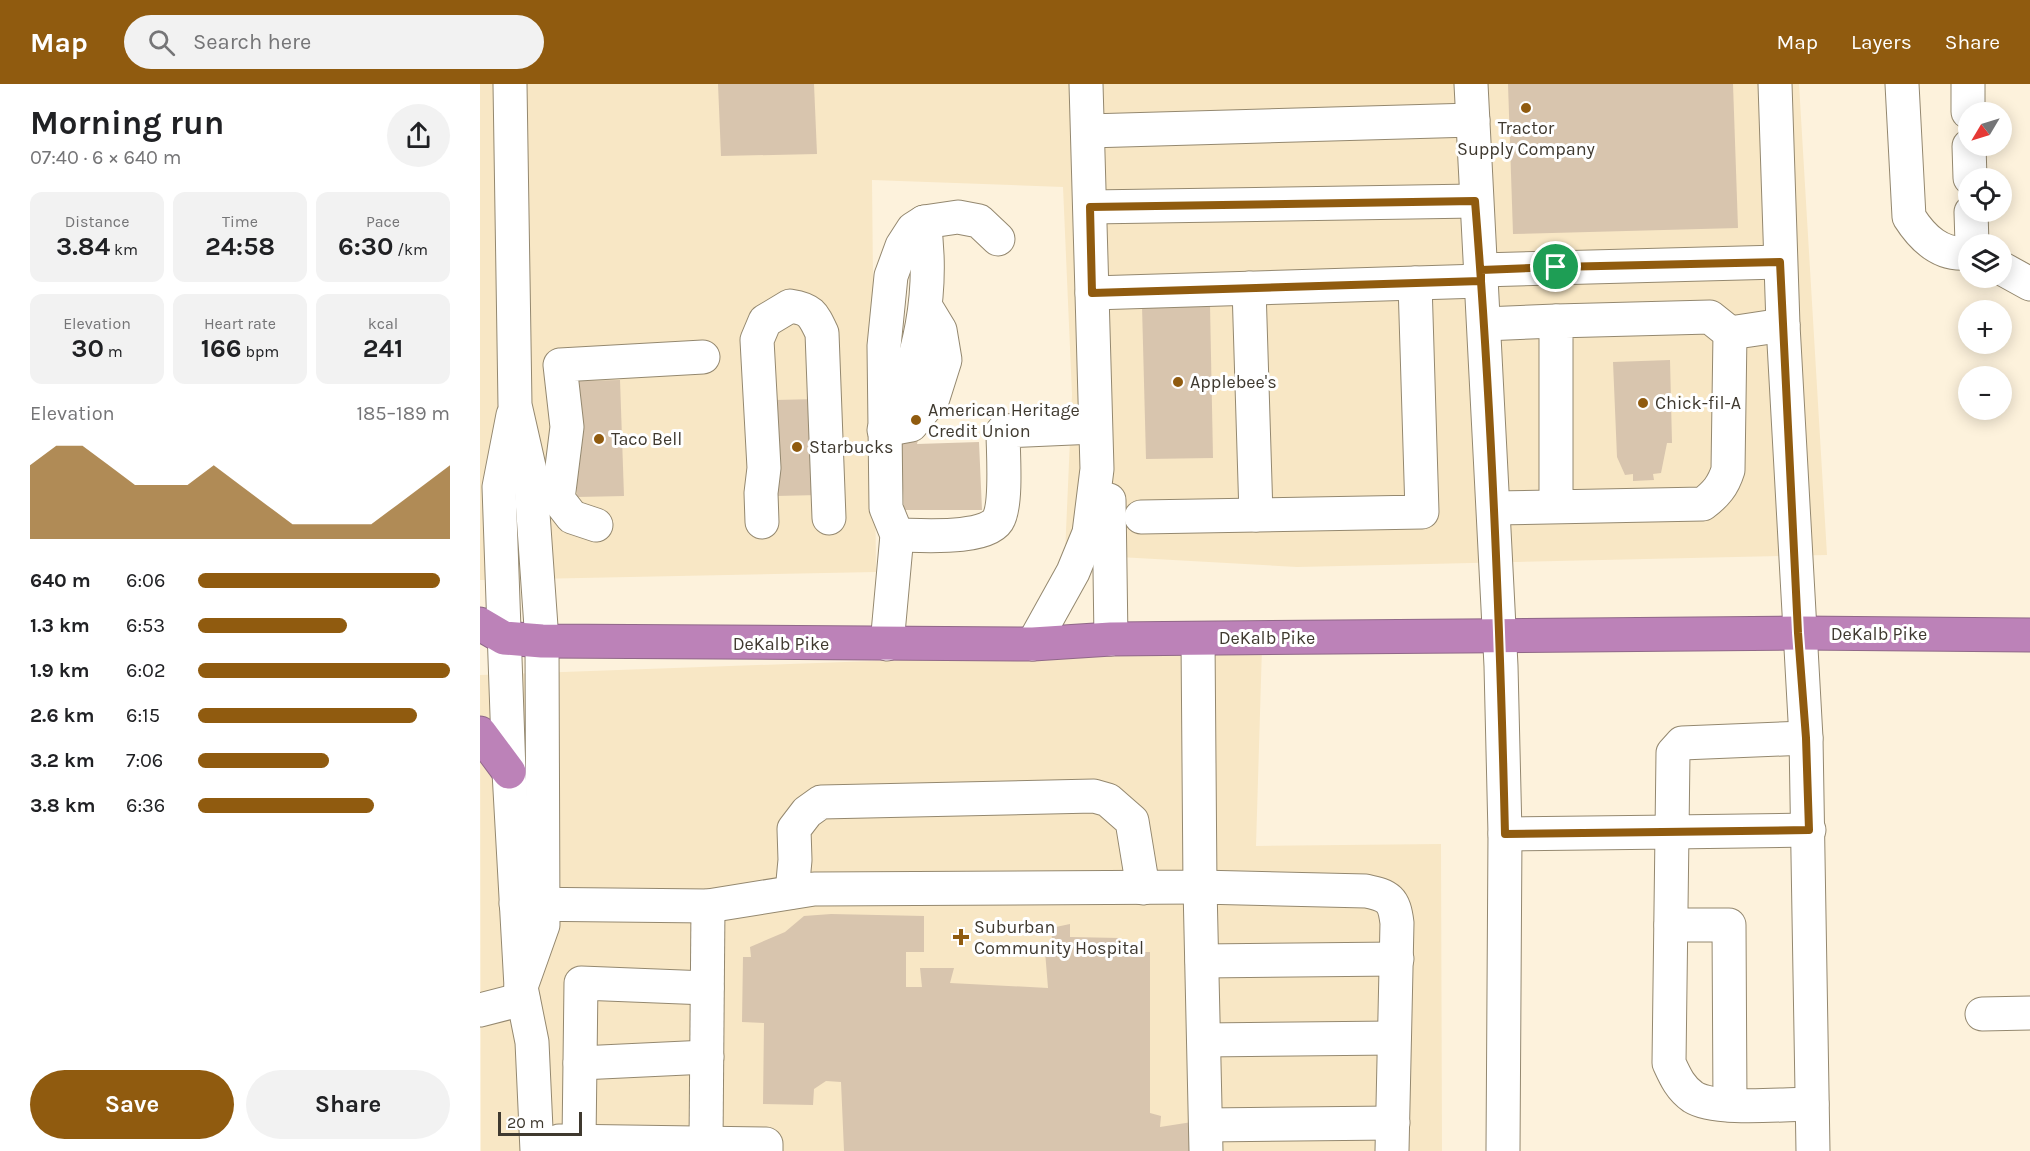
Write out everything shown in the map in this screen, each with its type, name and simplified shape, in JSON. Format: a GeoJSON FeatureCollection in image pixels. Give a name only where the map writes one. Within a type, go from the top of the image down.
{"type":"FeatureCollection","features":[{"type":"Feature","properties":{"kind":"highway","name":"DeKalb Pike"},"geometry":{"type":"LineString","coordinates":[[488,638],[542,641],[1033,644],[1111,639],[1798,633],[2030,635]]}},
{"type":"Feature","properties":{"kind":"highway"},"geometry":{"type":"LineString","coordinates":[[480,733],[509,772]]}},
{"type":"Feature","properties":{"kind":"street"},"geometry":{"type":"LineString","coordinates":[[510,84],[515,405],[530,471],[542,641],[529,904],[522,993],[532,1042],[536,1146],[579,1141],[766,1144],[766,1151]]}},
{"type":"Feature","properties":{"kind":"street"},"geometry":{"type":"LineString","coordinates":[[1033,644],[1073,572],[1089,533],[1097,469],[1086,84]]}},
{"type":"Feature","properties":{"kind":"street"},"geometry":{"type":"LineString","coordinates":[[1471,84],[1475,201],[1484,324],[1501,666],[1505,834],[1503,1151]]}},
{"type":"Feature","properties":{"kind":"street"},"geometry":{"type":"LineString","coordinates":[[1775,84],[1780,262],[1798,633],[1806,738],[1813,1151]]}},
{"type":"Feature","properties":{"kind":"street"},"geometry":{"type":"LineString","coordinates":[[1902,84],[1909,217],[1919,233],[1935,246],[1951,254],[1958,254]]}},
{"type":"Feature","properties":{"kind":"street"},"geometry":{"type":"LineString","coordinates":[[1968,84],[1968,102]]}},
{"type":"Feature","properties":{"kind":"street"},"geometry":{"type":"LineString","coordinates":[[1088,131],[1473,120]]}},
{"type":"Feature","properties":{"kind":"street"},"geometry":{"type":"LineString","coordinates":[[1090,207],[1475,201]]}},
{"type":"Feature","properties":{"kind":"street"},"geometry":{"type":"LineString","coordinates":[[886,644],[897,535],[886,508],[884,346],[891,276],[902,246],[918,226],[958,217],[979,221],[998,239]]}},
{"type":"Feature","properties":{"kind":"street"},"geometry":{"type":"LineString","coordinates":[[884,418],[905,391],[926,307],[928,254],[918,226]]}},
{"type":"Feature","properties":{"kind":"street"},"geometry":{"type":"LineString","coordinates":[[1092,293],[1415,283],[1481,275],[1780,262]]}},
{"type":"Feature","properties":{"kind":"street"},"geometry":{"type":"LineString","coordinates":[[2012,274],[2030,284]]}},
{"type":"Feature","properties":{"kind":"street"},"geometry":{"type":"LineString","coordinates":[[1142,517],[1422,512],[1415,283]]}},
{"type":"Feature","properties":{"kind":"street"},"geometry":{"type":"LineString","coordinates":[[1249,288],[1256,515]]}},
{"type":"Feature","properties":{"kind":"street"},"geometry":{"type":"LineString","coordinates":[[762,522],[761,493],[764,468],[757,340],[765,321],[790,306],[805,308],[815,318],[822,333],[830,518]]}},
{"type":"Feature","properties":{"kind":"street"},"geometry":{"type":"LineString","coordinates":[[1484,324],[1710,318],[1730,333],[1783,325]]}},
{"type":"Feature","properties":{"kind":"street"},"geometry":{"type":"LineString","coordinates":[[1556,321],[1556,507]]}},
{"type":"Feature","properties":{"kind":"street"},"geometry":{"type":"LineString","coordinates":[[1494,508],[1703,504],[1724,484],[1728,470],[1730,333]]}},
{"type":"Feature","properties":{"kind":"street"},"geometry":{"type":"LineString","coordinates":[[596,525],[572,517],[558,499],[567,427],[560,365],[703,357]]}},
{"type":"Feature","properties":{"kind":"street"},"geometry":{"type":"LineString","coordinates":[[515,405],[499,487],[488,638],[529,904]]}},
{"type":"Feature","properties":{"kind":"street"},"geometry":{"type":"LineString","coordinates":[[897,535],[930,536],[979,532],[996,524],[1000,518],[1004,480],[1003,430],[1095,428]]}},
{"type":"Feature","properties":{"kind":"street"},"geometry":{"type":"LineString","coordinates":[[1097,469],[1109,495],[1111,639]]}},
{"type":"Feature","properties":{"kind":"street"},"geometry":{"type":"LineString","coordinates":[[529,904],[708,906],[814,889],[1200,887],[1366,891],[1386,896],[1395,907],[1397,959],[1393,1137],[1206,1138],[1200,887],[1198,639]]}},
{"type":"Feature","properties":{"kind":"street"},"geometry":{"type":"LineString","coordinates":[[1806,738],[1682,743],[1673,753],[1669,1063],[1680,1085],[1693,1097],[1710,1105],[1812,1104]]}},
{"type":"Feature","properties":{"kind":"street"},"geometry":{"type":"LineString","coordinates":[[792,892],[795,860],[794,829],[807,812],[821,802],[1094,796],[1108,800],[1132,820],[1143,888]]}},
{"type":"Feature","properties":{"kind":"street"},"geometry":{"type":"LineString","coordinates":[[1505,834],[1809,830]]}},
{"type":"Feature","properties":{"kind":"street"},"geometry":{"type":"LineString","coordinates":[[706,1143],[708,906]]}},
{"type":"Feature","properties":{"kind":"street"},"geometry":{"type":"LineString","coordinates":[[1671,925],[1729,925],[1730,1105]]}},
{"type":"Feature","properties":{"kind":"street"},"geometry":{"type":"LineString","coordinates":[[1202,961],[1397,959]]}},
{"type":"Feature","properties":{"kind":"street"},"geometry":{"type":"LineString","coordinates":[[579,1141],[581,983],[707,988]]}},
{"type":"Feature","properties":{"kind":"street"},"geometry":{"type":"LineString","coordinates":[[480,1011],[522,993]]}},
{"type":"Feature","properties":{"kind":"street"},"geometry":{"type":"LineString","coordinates":[[1982,1014],[2030,1013]]}},
{"type":"Feature","properties":{"kind":"street"},"geometry":{"type":"LineString","coordinates":[[1204,1040],[1394,1038]]}},
{"type":"Feature","properties":{"kind":"street"},"geometry":{"type":"LineString","coordinates":[[580,1063],[707,1057]]}},
{"type":"Feature","properties":{"kind":"shaded area"},"geometry":{"type":"Polygon","coordinates":[[[480,84],[1799,84],[1827,555],[1297,567],[1065,554],[1072,394],[1063,187],[872,180],[876,572],[480,580],[480,84]]]}},
{"type":"Feature","properties":{"kind":"shaded area","name":"Suburban Community Hospital"},"geometry":{"type":"Polygon","coordinates":[[[1262,647],[1256,846],[1441,844],[1442,1151],[481,1151],[480,675],[1262,647]]]}},
{"type":"Feature","properties":{"kind":"building"},"geometry":{"type":"Polygon","coordinates":[[[718,84],[814,84],[817,154],[721,156],[718,84]]]}},
{"type":"Feature","properties":{"kind":"building"},"geometry":{"type":"Polygon","coordinates":[[[1508,84],[1733,84],[1738,228],[1513,234],[1508,84]]]}},
{"type":"Feature","properties":{"kind":"building","name":"Applebee's"},"geometry":{"type":"Polygon","coordinates":[[[1210,305],[1213,458],[1146,459],[1142,306],[1210,305]]]}},
{"type":"Feature","properties":{"kind":"building","name":"Chick-fil-A"},"geometry":{"type":"Polygon","coordinates":[[[1670,360],[1672,443],[1667,443],[1661,473],[1653,474],[1654,480],[1633,481],[1633,474],[1625,475],[1617,457],[1613,362],[1670,360]]]}},
{"type":"Feature","properties":{"kind":"building","name":"American Heritage Credit Union"},"geometry":{"type":"Polygon","coordinates":[[[958,372],[951,397],[930,393],[917,444],[979,442],[982,510],[904,510],[901,445],[918,388],[958,372]]]}},
{"type":"Feature","properties":{"kind":"building","name":"Taco Bell"},"geometry":{"type":"Polygon","coordinates":[[[620,380],[624,496],[577,497],[574,381],[620,380]]]}},
{"type":"Feature","properties":{"kind":"building","name":"Starbucks"},"geometry":{"type":"Polygon","coordinates":[[[817,399],[819,495],[776,496],[775,400],[817,399]]]}},
{"type":"Feature","properties":{"kind":"building"},"geometry":{"type":"Polygon","coordinates":[[[831,914],[924,916],[924,952],[906,952],[906,987],[922,987],[920,968],[954,968],[950,983],[1048,988],[1045,951],[1053,950],[1051,928],[1070,924],[1070,937],[1120,938],[1121,952],[1150,952],[1150,1113],[1161,1116],[1160,1127],[1192,1122],[1191,1151],[844,1151],[841,1082],[826,1081],[814,1089],[813,1105],[763,1104],[764,1023],[742,1022],[743,957],[751,957],[750,947],[785,932],[804,916],[831,914]]]}},
{"type":"Feature","properties":{"kind":"place","name":"Tractor Supply Company"},"geometry":{"type":"Point","coordinates":[1526,108]}},
{"type":"Feature","properties":{"kind":"place","name":"Applebee's"},"geometry":{"type":"Point","coordinates":[1178,382]}},
{"type":"Feature","properties":{"kind":"place","name":"Chick-fil-A"},"geometry":{"type":"Point","coordinates":[1643,403]}},
{"type":"Feature","properties":{"kind":"place","name":"American Heritage Credit Union"},"geometry":{"type":"Point","coordinates":[916,420]}},
{"type":"Feature","properties":{"kind":"place","name":"Taco Bell"},"geometry":{"type":"Point","coordinates":[599,439]}},
{"type":"Feature","properties":{"kind":"place","name":"Starbucks"},"geometry":{"type":"Point","coordinates":[797,447]}},
{"type":"Feature","properties":{"kind":"place","name":"Suburban Community Hospital"},"geometry":{"type":"Point","coordinates":[961,937]}},
{"type":"Feature","properties":{"kind":"route"},"geometry":{"type":"LineString","coordinates":[[1556,267],[1481,270],[1481,281],[1092,293],[1090,207],[1475,201],[1481,270],[1494,508],[1505,834],[1809,830],[1780,262],[1556,267]]}}]}
